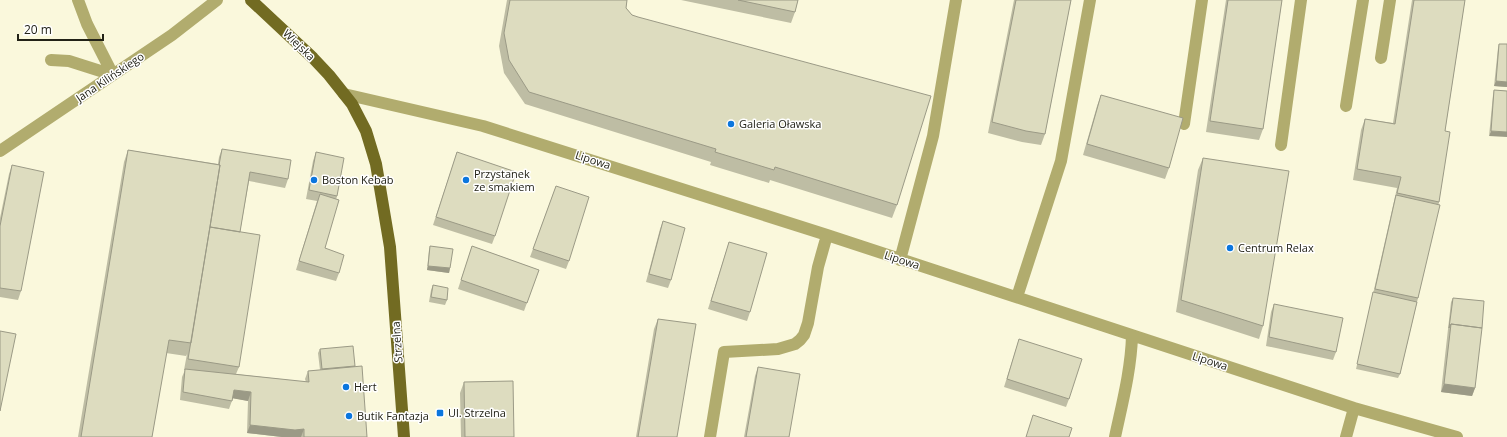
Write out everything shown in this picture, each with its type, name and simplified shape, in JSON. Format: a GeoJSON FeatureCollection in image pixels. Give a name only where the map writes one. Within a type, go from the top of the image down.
{"type":"FeatureCollection","features":[{"type":"Feature","properties":{"kind":"main road","name":"Wiejska"},"geometry":{"type":"LineString","coordinates":[[251,0],[330,75],[352,104],[366,131],[377,170],[390,247]]}},
{"type":"Feature","properties":{"kind":"main road","name":"Strzelna"},"geometry":{"type":"LineString","coordinates":[[390,247],[404,437]]}},
{"type":"Feature","properties":{"kind":"street"},"geometry":{"type":"LineString","coordinates":[[78,0],[87,24],[113,75]]}},
{"type":"Feature","properties":{"kind":"street","name":"Jana Kilińskiego"},"geometry":{"type":"LineString","coordinates":[[0,151],[172,35],[217,0]]}},
{"type":"Feature","properties":{"kind":"street"},"geometry":{"type":"LineString","coordinates":[[900,260],[933,136],[956,0]]}},
{"type":"Feature","properties":{"kind":"street"},"geometry":{"type":"LineString","coordinates":[[1017,297],[1061,161],[1090,0]]}},
{"type":"Feature","properties":{"kind":"street"},"geometry":{"type":"LineString","coordinates":[[1184,124],[1202,0]]}},
{"type":"Feature","properties":{"kind":"street"},"geometry":{"type":"LineString","coordinates":[[1281,145],[1301,0]]}},
{"type":"Feature","properties":{"kind":"street"},"geometry":{"type":"LineString","coordinates":[[1346,106],[1363,0]]}},
{"type":"Feature","properties":{"kind":"street"},"geometry":{"type":"LineString","coordinates":[[1381,58],[1390,0]]}},
{"type":"Feature","properties":{"kind":"street"},"geometry":{"type":"LineString","coordinates":[[51,60],[69,61],[113,75]]}},
{"type":"Feature","properties":{"kind":"street","name":"Lipowa"},"geometry":{"type":"LineString","coordinates":[[344,94],[473,123],[827,235],[1354,408],[1457,437]]}},
{"type":"Feature","properties":{"kind":"street"},"geometry":{"type":"LineString","coordinates":[[710,437],[724,352],[778,349],[795,344],[800,340],[804,335],[808,323],[818,267],[827,235]]}},
{"type":"Feature","properties":{"kind":"street"},"geometry":{"type":"LineString","coordinates":[[1115,437],[1124,398],[1132,349],[1132,336]]}},
{"type":"Feature","properties":{"kind":"street"},"geometry":{"type":"LineString","coordinates":[[1346,437],[1354,408]]}},
{"type":"Feature","properties":{"kind":"building"},"geometry":{"type":"Polygon","coordinates":[[[510,0],[627,0],[626,8],[632,15],[638,17],[931,96],[897,205],[775,167],[774,170],[715,152],[716,149],[529,92],[509,60],[504,33],[510,0]]]}},
{"type":"Feature","properties":{"kind":"building"},"geometry":{"type":"Polygon","coordinates":[[[738,0],[798,0],[795,12],[738,0]]]}},
{"type":"Feature","properties":{"kind":"building"},"geometry":{"type":"Polygon","coordinates":[[[1016,0],[1071,0],[1045,134],[1026,131],[992,122],[1016,0]]]}},
{"type":"Feature","properties":{"kind":"building"},"geometry":{"type":"Polygon","coordinates":[[[1228,0],[1282,0],[1263,129],[1210,121],[1228,0]]]}},
{"type":"Feature","properties":{"kind":"building"},"geometry":{"type":"Polygon","coordinates":[[[1414,0],[1465,0],[1445,131],[1450,132],[1439,202],[1397,193],[1401,177],[1357,169],[1365,119],[1395,124],[1414,0]]]}},
{"type":"Feature","properties":{"kind":"building"},"geometry":{"type":"Polygon","coordinates":[[[1499,44],[1507,44],[1507,82],[1496,81],[1499,44]]]}},
{"type":"Feature","properties":{"kind":"building"},"geometry":{"type":"Polygon","coordinates":[[[1494,90],[1507,91],[1507,132],[1491,131],[1494,90]]]}},
{"type":"Feature","properties":{"kind":"building"},"geometry":{"type":"Polygon","coordinates":[[[1101,95],[1183,118],[1169,168],[1087,144],[1101,95]]]}},
{"type":"Feature","properties":{"kind":"building"},"geometry":{"type":"Polygon","coordinates":[[[222,149],[291,160],[288,179],[250,172],[240,232],[210,227],[222,149]]]}},
{"type":"Feature","properties":{"kind":"building"},"geometry":{"type":"Polygon","coordinates":[[[128,150],[220,165],[191,343],[169,340],[152,437],[81,437],[128,150]]]}},
{"type":"Feature","properties":{"kind":"building"},"geometry":{"type":"Polygon","coordinates":[[[316,152],[344,158],[337,196],[309,190],[316,152]]]}},
{"type":"Feature","properties":{"kind":"building"},"geometry":{"type":"Polygon","coordinates":[[[457,152],[516,172],[495,236],[436,217],[457,152]]]}},
{"type":"Feature","properties":{"kind":"building","name":"Centrum Relax"},"geometry":{"type":"Polygon","coordinates":[[[1203,158],[1289,171],[1263,326],[1181,300],[1203,158]]]}},
{"type":"Feature","properties":{"kind":"building"},"geometry":{"type":"Polygon","coordinates":[[[12,165],[44,172],[21,291],[0,288],[0,226],[12,165]]]}},
{"type":"Feature","properties":{"kind":"building"},"geometry":{"type":"Polygon","coordinates":[[[556,186],[589,197],[569,261],[533,249],[556,186]]]}},
{"type":"Feature","properties":{"kind":"building"},"geometry":{"type":"Polygon","coordinates":[[[320,194],[339,200],[325,248],[344,255],[339,273],[299,261],[320,194]]]}},
{"type":"Feature","properties":{"kind":"building"},"geometry":{"type":"Polygon","coordinates":[[[1396,195],[1440,205],[1418,298],[1375,289],[1396,195]]]}},
{"type":"Feature","properties":{"kind":"building"},"geometry":{"type":"Polygon","coordinates":[[[663,221],[685,228],[671,280],[649,274],[663,221]]]}},
{"type":"Feature","properties":{"kind":"building"},"geometry":{"type":"Polygon","coordinates":[[[210,227],[260,235],[239,367],[188,359],[210,227]]]}},
{"type":"Feature","properties":{"kind":"building"},"geometry":{"type":"Polygon","coordinates":[[[729,242],[767,253],[750,312],[711,301],[729,242]]]}},
{"type":"Feature","properties":{"kind":"building"},"geometry":{"type":"Polygon","coordinates":[[[430,246],[453,249],[450,268],[428,266],[430,246]]]}},
{"type":"Feature","properties":{"kind":"building"},"geometry":{"type":"Polygon","coordinates":[[[472,246],[539,270],[527,303],[461,280],[472,246]]]}},
{"type":"Feature","properties":{"kind":"building"},"geometry":{"type":"Polygon","coordinates":[[[433,285],[448,288],[447,300],[431,297],[433,285]]]}},
{"type":"Feature","properties":{"kind":"building"},"geometry":{"type":"Polygon","coordinates":[[[1373,292],[1417,302],[1400,374],[1357,364],[1373,292]]]}},
{"type":"Feature","properties":{"kind":"building"},"geometry":{"type":"Polygon","coordinates":[[[1453,298],[1484,301],[1482,328],[1451,324],[1449,328],[1453,298]]]}},
{"type":"Feature","properties":{"kind":"building"},"geometry":{"type":"Polygon","coordinates":[[[1274,304],[1343,318],[1336,352],[1269,337],[1274,304]]]}},
{"type":"Feature","properties":{"kind":"building"},"geometry":{"type":"Polygon","coordinates":[[[658,319],[696,324],[677,437],[638,437],[658,319]]]}},
{"type":"Feature","properties":{"kind":"building"},"geometry":{"type":"Polygon","coordinates":[[[1451,324],[1482,328],[1475,388],[1444,384],[1451,324]]]}},
{"type":"Feature","properties":{"kind":"building"},"geometry":{"type":"Polygon","coordinates":[[[0,331],[16,334],[0,411],[0,331]]]}},
{"type":"Feature","properties":{"kind":"building"},"geometry":{"type":"Polygon","coordinates":[[[1019,339],[1082,359],[1069,399],[1007,379],[1019,339]]]}},
{"type":"Feature","properties":{"kind":"building"},"geometry":{"type":"Polygon","coordinates":[[[353,346],[355,366],[322,369],[320,349],[353,346]]]}},
{"type":"Feature","properties":{"kind":"building"},"geometry":{"type":"Polygon","coordinates":[[[362,366],[367,437],[304,437],[304,429],[295,430],[250,425],[251,392],[234,390],[232,401],[183,392],[185,369],[309,382],[308,371],[362,366]]]}},
{"type":"Feature","properties":{"kind":"building"},"geometry":{"type":"Polygon","coordinates":[[[758,367],[800,374],[789,437],[746,437],[758,367]]]}},
{"type":"Feature","properties":{"kind":"building"},"geometry":{"type":"Polygon","coordinates":[[[513,381],[514,437],[465,437],[464,382],[513,381]]]}},
{"type":"Feature","properties":{"kind":"building"},"geometry":{"type":"Polygon","coordinates":[[[1033,415],[1072,428],[1069,437],[1026,437],[1033,415]]]}},
{"type":"Feature","properties":{"kind":"place","name":"Galeria Oławska"},"geometry":{"type":"Point","coordinates":[731,124]}},
{"type":"Feature","properties":{"kind":"place","name":"Boston Kebab"},"geometry":{"type":"Point","coordinates":[314,180]}},
{"type":"Feature","properties":{"kind":"place","name":"Przystanek ze smakiem"},"geometry":{"type":"Point","coordinates":[466,180]}},
{"type":"Feature","properties":{"kind":"place","name":"Centrum Relax"},"geometry":{"type":"Point","coordinates":[1230,248]}},
{"type":"Feature","properties":{"kind":"place","name":"Hert"},"geometry":{"type":"Point","coordinates":[346,387]}},
{"type":"Feature","properties":{"kind":"place","name":"Ul. Strzelna"},"geometry":{"type":"Point","coordinates":[440,413]}},
{"type":"Feature","properties":{"kind":"place","name":"Butik Fantazja"},"geometry":{"type":"Point","coordinates":[349,416]}}]}
